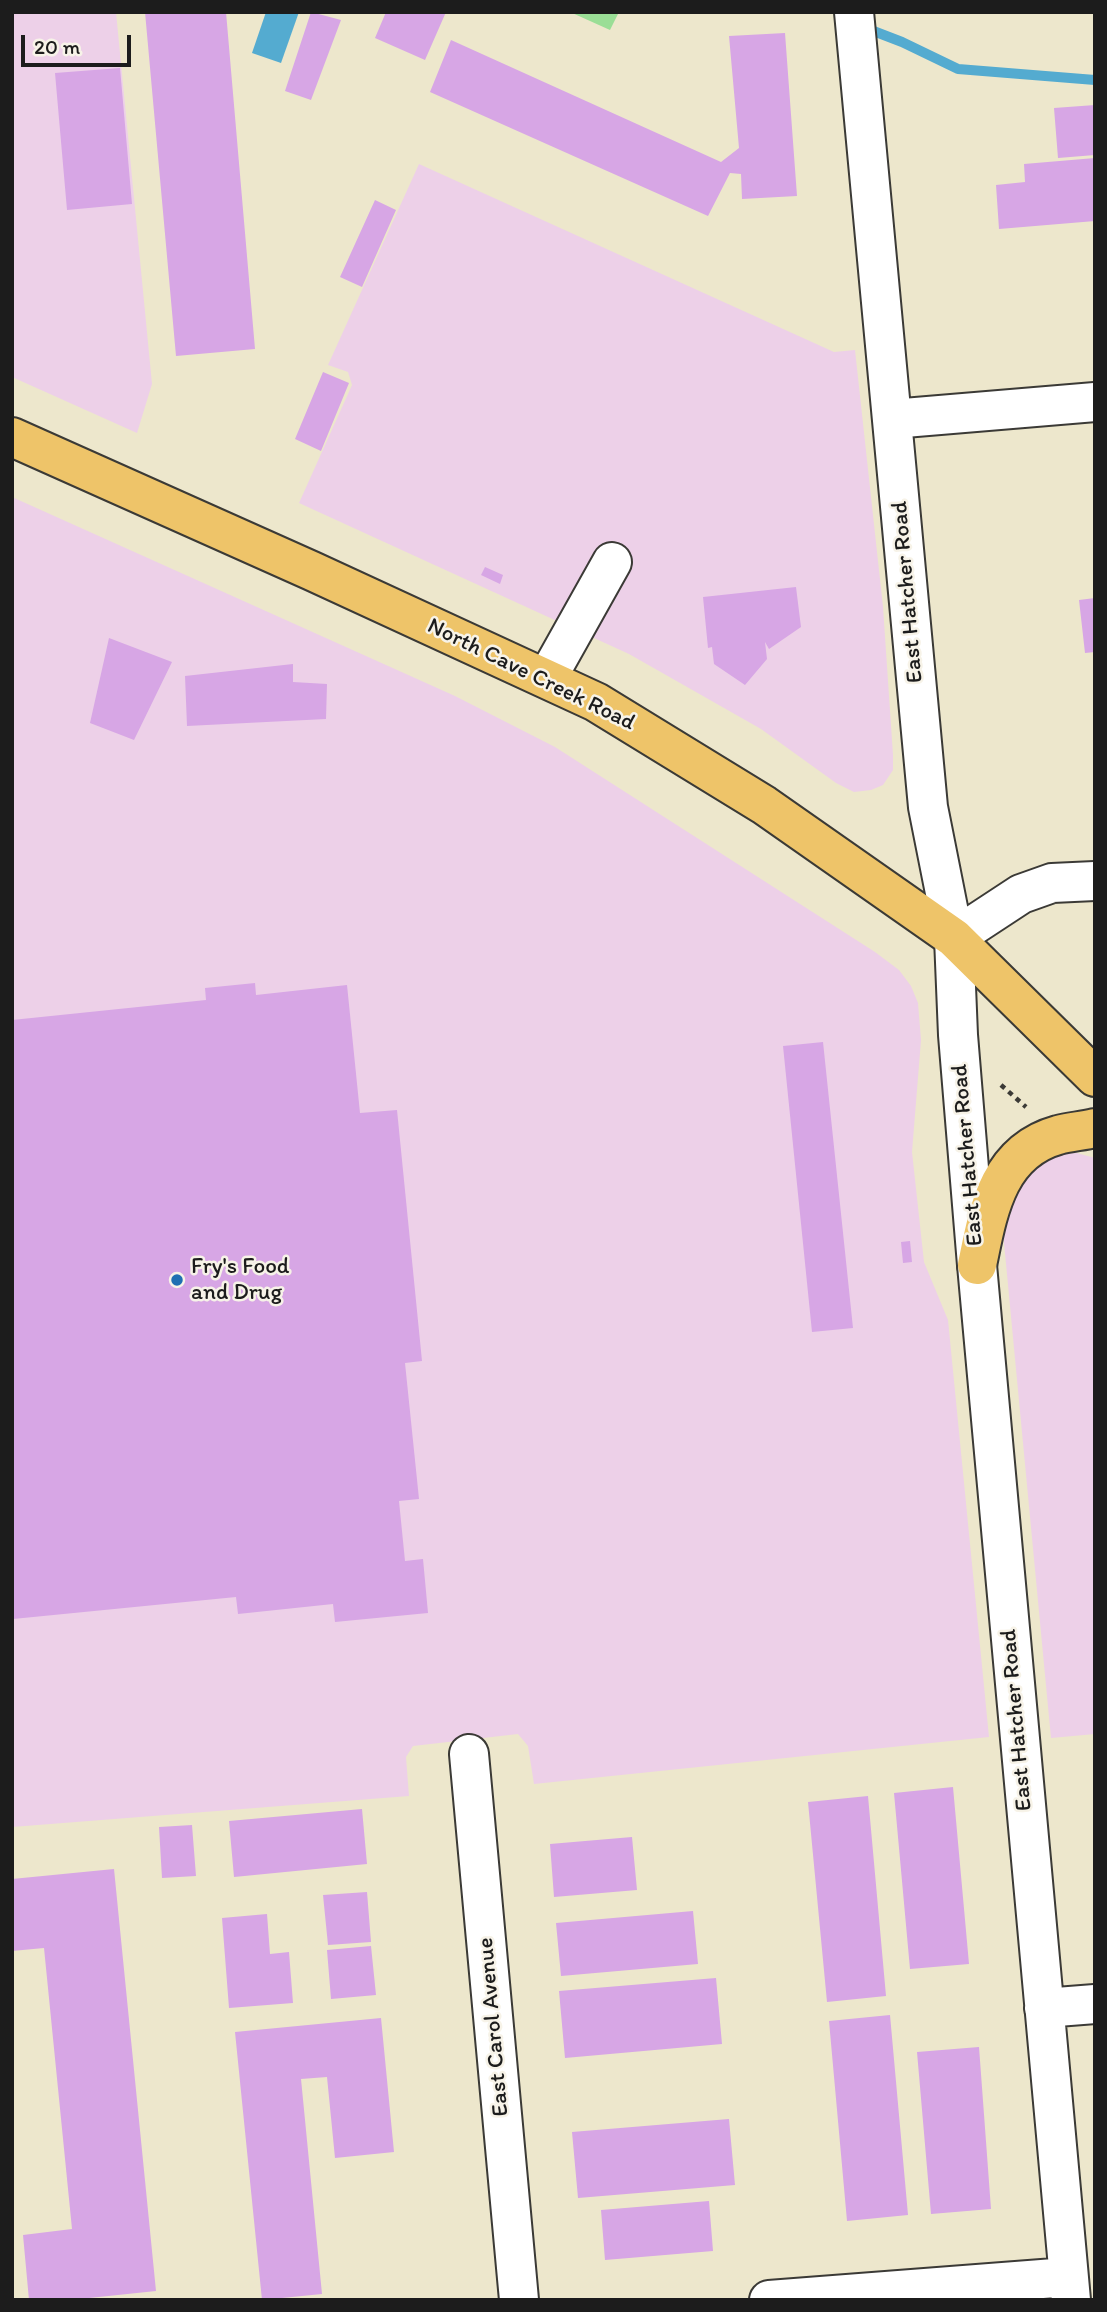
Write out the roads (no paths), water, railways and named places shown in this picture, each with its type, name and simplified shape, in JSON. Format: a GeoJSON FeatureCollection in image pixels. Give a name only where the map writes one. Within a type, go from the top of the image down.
{"type":"FeatureCollection","features":[{"type":"Feature","properties":{"kind":"main road","name":"North Cave Creek Road"},"geometry":{"type":"LineString","coordinates":[[12,437],[596,702],[764,805],[954,938],[1095,1077]]}},
{"type":"Feature","properties":{"kind":"main road"},"geometry":{"type":"LineString","coordinates":[[977,1265],[989,1206],[1009,1166],[1029,1148],[1055,1136],[1095,1128]]}},
{"type":"Feature","properties":{"kind":"street","name":"East Hatcher Road"},"geometry":{"type":"LineString","coordinates":[[854,12],[928,807],[954,938],[958,1035],[977,1265],[1070,2288]]}},
{"type":"Feature","properties":{"kind":"street"},"geometry":{"type":"LineString","coordinates":[[892,419],[1095,401]]}},
{"type":"Feature","properties":{"kind":"street"},"geometry":{"type":"LineString","coordinates":[[547,678],[612,562]]}},
{"type":"Feature","properties":{"kind":"street"},"geometry":{"type":"LineString","coordinates":[[954,938],[1021,894],[1052,883],[1095,881]]}},
{"type":"Feature","properties":{"kind":"street","name":"East Carol Avenue"},"geometry":{"type":"LineString","coordinates":[[469,1754],[519,2300]]}},
{"type":"Feature","properties":{"kind":"street"},"geometry":{"type":"LineString","coordinates":[[1044,2008],[1095,2004]]}},
{"type":"Feature","properties":{"kind":"street"},"geometry":{"type":"LineString","coordinates":[[769,2300],[1070,2288]]}},
{"type":"Feature","properties":{"kind":"water"},"geometry":{"type":"Polygon","coordinates":[[[266,12],[299,12],[281,63],[252,53],[266,12]]]}},
{"type":"Feature","properties":{"kind":"waterway"},"geometry":{"type":"LineString","coordinates":[[863,27],[958,69],[1095,80]]}},
{"type":"Feature","properties":{"kind":"place","name":"Fry's Food and Drug"},"geometry":{"type":"Point","coordinates":[177,1280]}}]}
